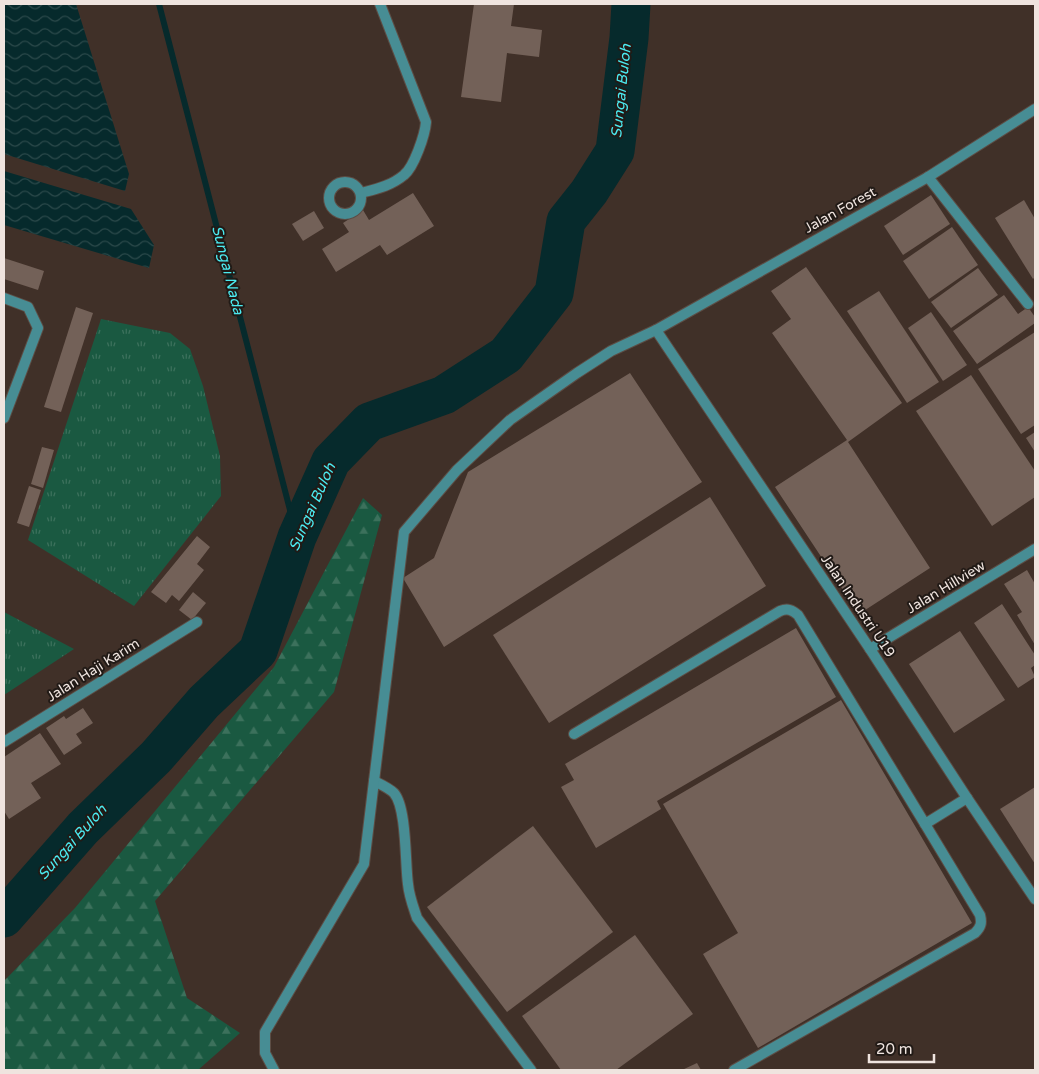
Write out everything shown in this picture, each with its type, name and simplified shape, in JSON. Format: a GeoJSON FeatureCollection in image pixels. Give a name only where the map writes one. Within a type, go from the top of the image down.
{"type":"FeatureCollection","features":[{"type":"Feature","properties":{"kind":"street"},"geometry":{"type":"LineString","coordinates":[[361,193],[384,188],[405,175],[425,134],[426,122],[380,4]]}},
{"type":"Feature","properties":{"kind":"street","name":"Jalan Forest"},"geometry":{"type":"LineString","coordinates":[[274,1070],[265,1053],[265,1032],[364,864],[404,532],[457,470],[510,420],[604,355],[656,330],[928,177],[1035,108]]}},
{"type":"Feature","properties":{"kind":"street"},"geometry":{"type":"LineString","coordinates":[[928,177],[1028,304]]}},
{"type":"Feature","properties":{"kind":"street"},"geometry":{"type":"LineString","coordinates":[[4,298],[28,307],[38,328],[4,418]]}},
{"type":"Feature","properties":{"kind":"street","name":"Jalan Industri U19"},"geometry":{"type":"LineString","coordinates":[[656,330],[1035,899]]}},
{"type":"Feature","properties":{"kind":"street","name":"Jalan Hillview"},"geometry":{"type":"LineString","coordinates":[[870,649],[1035,549]]}},
{"type":"Feature","properties":{"kind":"street"},"geometry":{"type":"LineString","coordinates":[[574,734],[780,611],[787,609],[793,611],[798,615],[980,915],[981,922],[979,928],[966,938],[734,1070]]}},
{"type":"Feature","properties":{"kind":"street","name":"Jalan Haji Karim"},"geometry":{"type":"LineString","coordinates":[[4,742],[197,622]]}},
{"type":"Feature","properties":{"kind":"street"},"geometry":{"type":"LineString","coordinates":[[374,781],[394,793],[399,802],[407,882],[410,901],[417,918],[531,1070]]}},
{"type":"Feature","properties":{"kind":"street"},"geometry":{"type":"LineString","coordinates":[[925,824],[967,798]]}},
{"type":"Feature","properties":{"kind":"green space"},"geometry":{"type":"Polygon","coordinates":[[[101,319],[170,333],[190,349],[203,386],[220,456],[221,496],[134,606],[28,540],[101,319]]]}},
{"type":"Feature","properties":{"kind":"green space"},"geometry":{"type":"Polygon","coordinates":[[[363,498],[382,515],[334,692],[155,901],[187,998],[240,1033],[198,1070],[4,1070],[4,981],[75,908],[274,667],[363,498]]]}},
{"type":"Feature","properties":{"kind":"green space"},"geometry":{"type":"Polygon","coordinates":[[[4,612],[74,649],[4,695],[4,612]]]}},
{"type":"Feature","properties":{"kind":"water"},"geometry":{"type":"Polygon","coordinates":[[[4,4],[76,4],[129,174],[125,191],[4,154],[4,4]]]}},
{"type":"Feature","properties":{"kind":"water"},"geometry":{"type":"Polygon","coordinates":[[[4,171],[131,209],[154,245],[149,268],[4,225],[4,171]]]}},
{"type":"Feature","properties":{"kind":"building"},"geometry":{"type":"Polygon","coordinates":[[[474,4],[514,4],[511,26],[542,30],[539,57],[507,53],[501,102],[461,97],[474,4]]]}},
{"type":"Feature","properties":{"kind":"building"},"geometry":{"type":"Polygon","coordinates":[[[413,193],[434,226],[387,255],[380,245],[336,272],[322,249],[349,232],[343,223],[363,210],[369,220],[413,193]]]}},
{"type":"Feature","properties":{"kind":"building"},"geometry":{"type":"Polygon","coordinates":[[[931,195],[950,224],[903,255],[884,226],[931,195]]]}},
{"type":"Feature","properties":{"kind":"building"},"geometry":{"type":"Polygon","coordinates":[[[1024,200],[1035,219],[1035,277],[1033,279],[995,218],[1024,200]]]}},
{"type":"Feature","properties":{"kind":"building"},"geometry":{"type":"Polygon","coordinates":[[[314,211],[324,228],[303,241],[292,224],[314,211]]]}},
{"type":"Feature","properties":{"kind":"building"},"geometry":{"type":"Polygon","coordinates":[[[952,227],[978,265],[929,299],[903,261],[952,227]]]}},
{"type":"Feature","properties":{"kind":"building"},"geometry":{"type":"Polygon","coordinates":[[[4,258],[44,271],[38,290],[4,279],[4,258]]]}},
{"type":"Feature","properties":{"kind":"building"},"geometry":{"type":"Polygon","coordinates":[[[806,267],[902,403],[848,442],[930,568],[859,614],[775,487],[847,440],[772,333],[791,319],[771,291],[806,267]]]}},
{"type":"Feature","properties":{"kind":"building"},"geometry":{"type":"Polygon","coordinates":[[[978,268],[998,295],[951,328],[931,302],[978,268]]]}},
{"type":"Feature","properties":{"kind":"building"},"geometry":{"type":"Polygon","coordinates":[[[879,291],[939,382],[907,403],[847,311],[879,291]]]}},
{"type":"Feature","properties":{"kind":"building"},"geometry":{"type":"Polygon","coordinates":[[[1004,295],[1018,314],[1028,307],[1035,317],[1035,323],[977,364],[953,331],[1004,295]]]}},
{"type":"Feature","properties":{"kind":"building"},"geometry":{"type":"Polygon","coordinates":[[[76,307],[93,313],[61,412],[44,407],[76,307]]]}},
{"type":"Feature","properties":{"kind":"building"},"geometry":{"type":"Polygon","coordinates":[[[931,312],[967,365],[943,381],[908,328],[931,312]]]}},
{"type":"Feature","properties":{"kind":"building"},"geometry":{"type":"Polygon","coordinates":[[[1035,332],[1035,425],[1021,434],[978,369],[1035,332]]]}},
{"type":"Feature","properties":{"kind":"building"},"geometry":{"type":"Polygon","coordinates":[[[630,373],[702,482],[444,647],[403,578],[434,558],[468,472],[630,373]]]}},
{"type":"Feature","properties":{"kind":"building"},"geometry":{"type":"Polygon","coordinates":[[[971,375],[1035,471],[1035,497],[992,526],[916,411],[971,375]]]}},
{"type":"Feature","properties":{"kind":"building"},"geometry":{"type":"Polygon","coordinates":[[[1035,432],[1035,452],[1026,438],[1035,432]]]}},
{"type":"Feature","properties":{"kind":"building"},"geometry":{"type":"Polygon","coordinates":[[[42,447],[54,450],[43,488],[31,484],[42,447]]]}},
{"type":"Feature","properties":{"kind":"building"},"geometry":{"type":"Polygon","coordinates":[[[29,486],[41,490],[29,527],[17,523],[29,486]]]}},
{"type":"Feature","properties":{"kind":"building"},"geometry":{"type":"Polygon","coordinates":[[[710,497],[766,586],[549,723],[493,635],[710,497]]]}},
{"type":"Feature","properties":{"kind":"building"},"geometry":{"type":"Polygon","coordinates":[[[197,536],[210,547],[197,564],[204,570],[179,601],[172,595],[166,603],[151,592],[197,536]]]}},
{"type":"Feature","properties":{"kind":"building"},"geometry":{"type":"Polygon","coordinates":[[[1027,570],[1035,584],[1035,645],[1017,615],[1022,612],[1004,584],[1027,570]]]}},
{"type":"Feature","properties":{"kind":"building"},"geometry":{"type":"Polygon","coordinates":[[[193,592],[206,603],[192,620],[179,610],[193,592]]]}},
{"type":"Feature","properties":{"kind":"building"},"geometry":{"type":"Polygon","coordinates":[[[1002,604],[1035,655],[1035,665],[1031,668],[1035,677],[1018,688],[974,623],[1002,604]]]}},
{"type":"Feature","properties":{"kind":"building"},"geometry":{"type":"Polygon","coordinates":[[[796,628],[836,697],[657,801],[661,809],[596,848],[561,787],[574,780],[565,764],[796,628]]]}},
{"type":"Feature","properties":{"kind":"building"},"geometry":{"type":"Polygon","coordinates":[[[960,631],[1005,700],[954,733],[909,664],[960,631]]]}},
{"type":"Feature","properties":{"kind":"building"},"geometry":{"type":"Polygon","coordinates":[[[841,700],[972,923],[758,1048],[703,954],[738,933],[663,804],[841,700]]]}},
{"type":"Feature","properties":{"kind":"building"},"geometry":{"type":"Polygon","coordinates":[[[83,708],[93,723],[76,734],[82,743],[64,755],[46,728],[64,716],[66,719],[83,708]]]}},
{"type":"Feature","properties":{"kind":"building"},"geometry":{"type":"Polygon","coordinates":[[[40,733],[61,764],[31,783],[41,798],[9,819],[4,811],[4,757],[40,733]]]}},
{"type":"Feature","properties":{"kind":"building"},"geometry":{"type":"Polygon","coordinates":[[[1035,787],[1035,864],[1000,809],[1035,787]]]}},
{"type":"Feature","properties":{"kind":"building"},"geometry":{"type":"Polygon","coordinates":[[[533,826],[613,932],[507,1012],[427,907],[533,826]]]}},
{"type":"Feature","properties":{"kind":"building"},"geometry":{"type":"Polygon","coordinates":[[[635,935],[693,1014],[616,1070],[561,1070],[522,1016],[635,935]]]}},
{"type":"Feature","properties":{"kind":"building"},"geometry":{"type":"Polygon","coordinates":[[[697,1063],[701,1070],[682,1070],[697,1063]]]}},
{"type":"Feature","properties":{"kind":"waterway","name":"Sungai Nada"},"geometry":{"type":"LineString","coordinates":[[159,4],[297,537]]}},
{"type":"Feature","properties":{"kind":"waterway","name":"Sungai Buloh"},"geometry":{"type":"LineString","coordinates":[[4,918],[83,828],[156,757],[204,702],[258,651],[297,537],[331,461],[369,422],[444,395],[506,355],[554,293],[566,221],[589,192],[615,151],[629,38],[631,4]]}}]}
